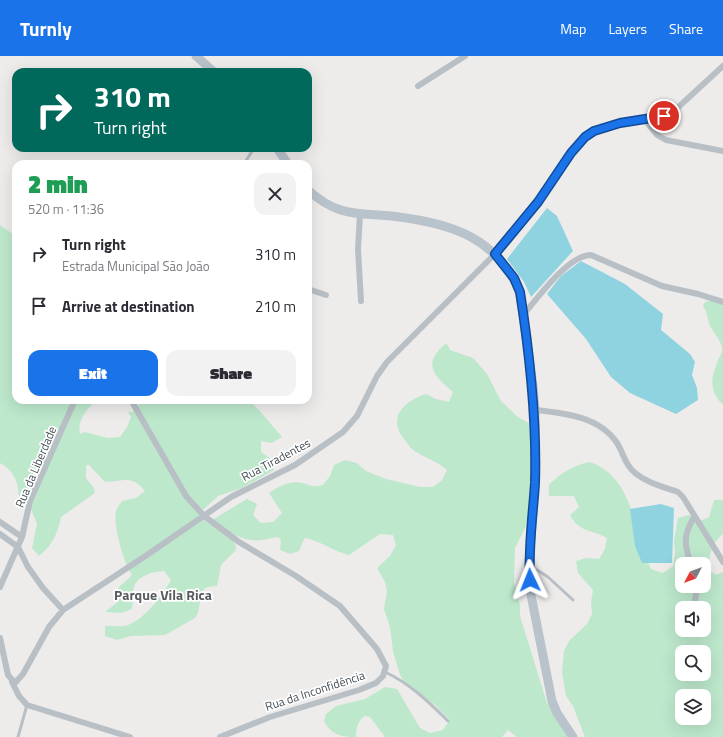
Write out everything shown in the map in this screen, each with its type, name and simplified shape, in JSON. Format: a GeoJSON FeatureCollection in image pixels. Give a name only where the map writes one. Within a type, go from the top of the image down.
{"type":"FeatureCollection","features":[{"type":"Feature","properties":{"kind":"main road"},"geometry":{"type":"LineString","coordinates":[[196,56],[210,68]]}},
{"type":"Feature","properties":{"kind":"main road"},"geometry":{"type":"LineString","coordinates":[[312,193],[333,208],[360,214],[399,217],[441,225],[464,232],[495,254],[514,278],[520,292],[535,410],[535,483],[529,564],[531,595],[552,701],[557,713],[573,737]]}},
{"type":"Feature","properties":{"kind":"street"},"geometry":{"type":"LineString","coordinates":[[418,86],[465,56]]}},
{"type":"Feature","properties":{"kind":"street","name":"Rua Tiradentes"},"geometry":{"type":"LineString","coordinates":[[12,682],[15,683],[20,679],[44,634],[63,610],[243,490],[295,465],[343,432],[357,416],[377,376],[387,362],[495,254],[538,202],[571,153],[585,137],[594,131],[620,123],[645,120],[673,112],[723,66]]}},
{"type":"Feature","properties":{"kind":"street"},"geometry":{"type":"LineString","coordinates":[[645,120],[657,135],[666,140],[723,151]]}},
{"type":"Feature","properties":{"kind":"street"},"geometry":{"type":"LineString","coordinates":[[360,214],[358,249],[361,301]]}},
{"type":"Feature","properties":{"kind":"street"},"geometry":{"type":"LineString","coordinates":[[523,315],[573,261],[584,255],[591,255],[631,274],[662,286],[698,294],[723,302]]}},
{"type":"Feature","properties":{"kind":"street"},"geometry":{"type":"LineString","coordinates":[[312,291],[326,296]]}},
{"type":"Feature","properties":{"kind":"street","name":"Rua da Liberdade"},"geometry":{"type":"LineString","coordinates":[[0,587],[22,537],[30,501],[73,404]]}},
{"type":"Feature","properties":{"kind":"street"},"geometry":{"type":"LineString","coordinates":[[133,404],[186,496],[204,516],[240,542],[296,576],[340,606],[377,649],[384,661],[385,672]]}},
{"type":"Feature","properties":{"kind":"street"},"geometry":{"type":"LineString","coordinates":[[535,410],[568,414],[584,419],[601,427],[612,436],[631,469],[642,477],[678,492],[683,496],[694,517],[723,562]]}},
{"type":"Feature","properties":{"kind":"street"},"geometry":{"type":"LineString","coordinates":[[689,557],[685,538],[686,530],[694,517]]}},
{"type":"Feature","properties":{"kind":"street"},"geometry":{"type":"LineString","coordinates":[[0,522],[22,537]]}},
{"type":"Feature","properties":{"kind":"street"},"geometry":{"type":"LineString","coordinates":[[0,534],[18,547],[28,567],[43,588],[63,610]]}},
{"type":"Feature","properties":{"kind":"street"},"geometry":{"type":"LineString","coordinates":[[0,638],[8,675],[18,696],[27,705],[128,737]]}},
{"type":"Feature","properties":{"kind":"street","name":"Rua da Inconfidência"},"geometry":{"type":"LineString","coordinates":[[220,737],[270,717],[359,690],[379,680],[385,672]]}},
{"type":"Feature","properties":{"kind":"lane"},"geometry":{"type":"LineString","coordinates":[[529,564],[548,577],[573,600]]}},
{"type":"Feature","properties":{"kind":"lane"},"geometry":{"type":"LineString","coordinates":[[385,672],[412,688],[448,721]]}},
{"type":"Feature","properties":{"kind":"lane"},"geometry":{"type":"LineString","coordinates":[[18,737],[27,705]]}},
{"type":"Feature","properties":{"kind":"green space"},"geometry":{"type":"Polygon","coordinates":[[[0,225],[12,234],[12,404],[92,404],[81,419],[79,429],[80,434],[84,432],[108,438],[120,437],[127,427],[131,417],[128,412],[132,412],[139,404],[252,404],[282,437],[272,443],[261,441],[261,452],[271,459],[274,470],[242,488],[218,496],[199,514],[207,523],[247,499],[257,504],[253,515],[261,523],[273,522],[282,513],[269,493],[280,486],[293,482],[314,486],[323,485],[330,476],[334,465],[345,460],[357,463],[366,471],[386,479],[420,487],[433,487],[442,480],[447,470],[411,448],[400,432],[397,425],[397,418],[400,411],[411,401],[426,394],[436,399],[449,402],[453,392],[436,375],[432,364],[438,351],[445,344],[448,345],[450,350],[473,358],[487,374],[501,401],[518,417],[529,423],[537,444],[528,516],[525,528],[515,548],[514,583],[520,605],[520,616],[547,703],[574,737],[517,737],[508,730],[502,737],[385,737],[370,717],[365,716],[358,725],[356,737],[342,736],[327,726],[324,721],[326,714],[336,706],[365,699],[385,687],[397,689],[420,728],[430,733],[443,730],[450,720],[434,704],[404,683],[399,672],[393,651],[390,627],[384,609],[387,591],[385,582],[377,568],[390,556],[396,545],[393,535],[380,534],[349,555],[306,538],[304,539],[299,551],[290,554],[280,550],[281,540],[278,537],[264,540],[251,540],[233,534],[231,538],[236,546],[236,550],[221,565],[217,586],[207,587],[202,591],[198,613],[195,618],[165,635],[131,636],[117,640],[105,636],[105,626],[124,626],[138,620],[151,608],[171,580],[164,571],[146,575],[136,583],[134,587],[132,609],[121,613],[105,612],[119,601],[118,588],[132,575],[120,544],[115,518],[116,511],[122,501],[136,498],[145,491],[136,482],[127,480],[105,482],[89,465],[86,465],[86,478],[94,488],[95,493],[61,517],[54,539],[48,548],[39,556],[32,548],[37,524],[27,499],[19,497],[18,486],[12,473],[0,463],[0,225]]]}},
{"type":"Feature","properties":{"kind":"green space"},"geometry":{"type":"Polygon","coordinates":[[[712,300],[723,304],[723,405],[716,395],[712,385],[713,374],[722,348],[720,341],[710,326],[703,306],[705,302],[712,300]]]}},
{"type":"Feature","properties":{"kind":"green space"},"geometry":{"type":"Polygon","coordinates":[[[590,462],[605,470],[616,480],[631,508],[651,569],[663,573],[673,566],[675,553],[674,541],[678,518],[689,515],[698,522],[709,517],[714,500],[723,500],[723,534],[713,546],[710,557],[675,557],[675,593],[711,593],[711,572],[716,575],[723,572],[723,737],[585,737],[573,706],[566,696],[562,673],[564,651],[569,641],[587,624],[592,614],[591,602],[593,590],[578,573],[576,561],[586,558],[599,559],[605,549],[607,538],[582,528],[574,521],[570,515],[579,507],[574,496],[549,496],[549,485],[563,473],[578,465],[590,462]]]}},
{"type":"Feature","properties":{"kind":"water"},"geometry":{"type":"Polygon","coordinates":[[[547,208],[557,216],[573,251],[531,297],[524,282],[507,259],[547,208]]]}},
{"type":"Feature","properties":{"kind":"water"},"geometry":{"type":"Polygon","coordinates":[[[581,261],[625,284],[663,314],[661,330],[690,354],[695,362],[692,375],[697,388],[698,400],[676,414],[630,393],[611,377],[586,339],[547,294],[561,276],[581,261]]]}},
{"type":"Feature","properties":{"kind":"water"},"geometry":{"type":"Polygon","coordinates":[[[661,504],[674,508],[672,563],[642,563],[635,546],[630,509],[661,504]]]}},
{"type":"Feature","properties":{"kind":"district","name":"Parque Vila Rica"},"geometry":{"type":"Point","coordinates":[163,595]}},
{"type":"Feature","properties":{"kind":"route"},"geometry":{"type":"LineString","coordinates":[[530,580],[529,564],[535,483],[535,410],[533,386],[520,292],[514,278],[505,264],[495,254],[538,202],[578,143],[585,137],[594,131],[620,123],[664,116]]}}]}
